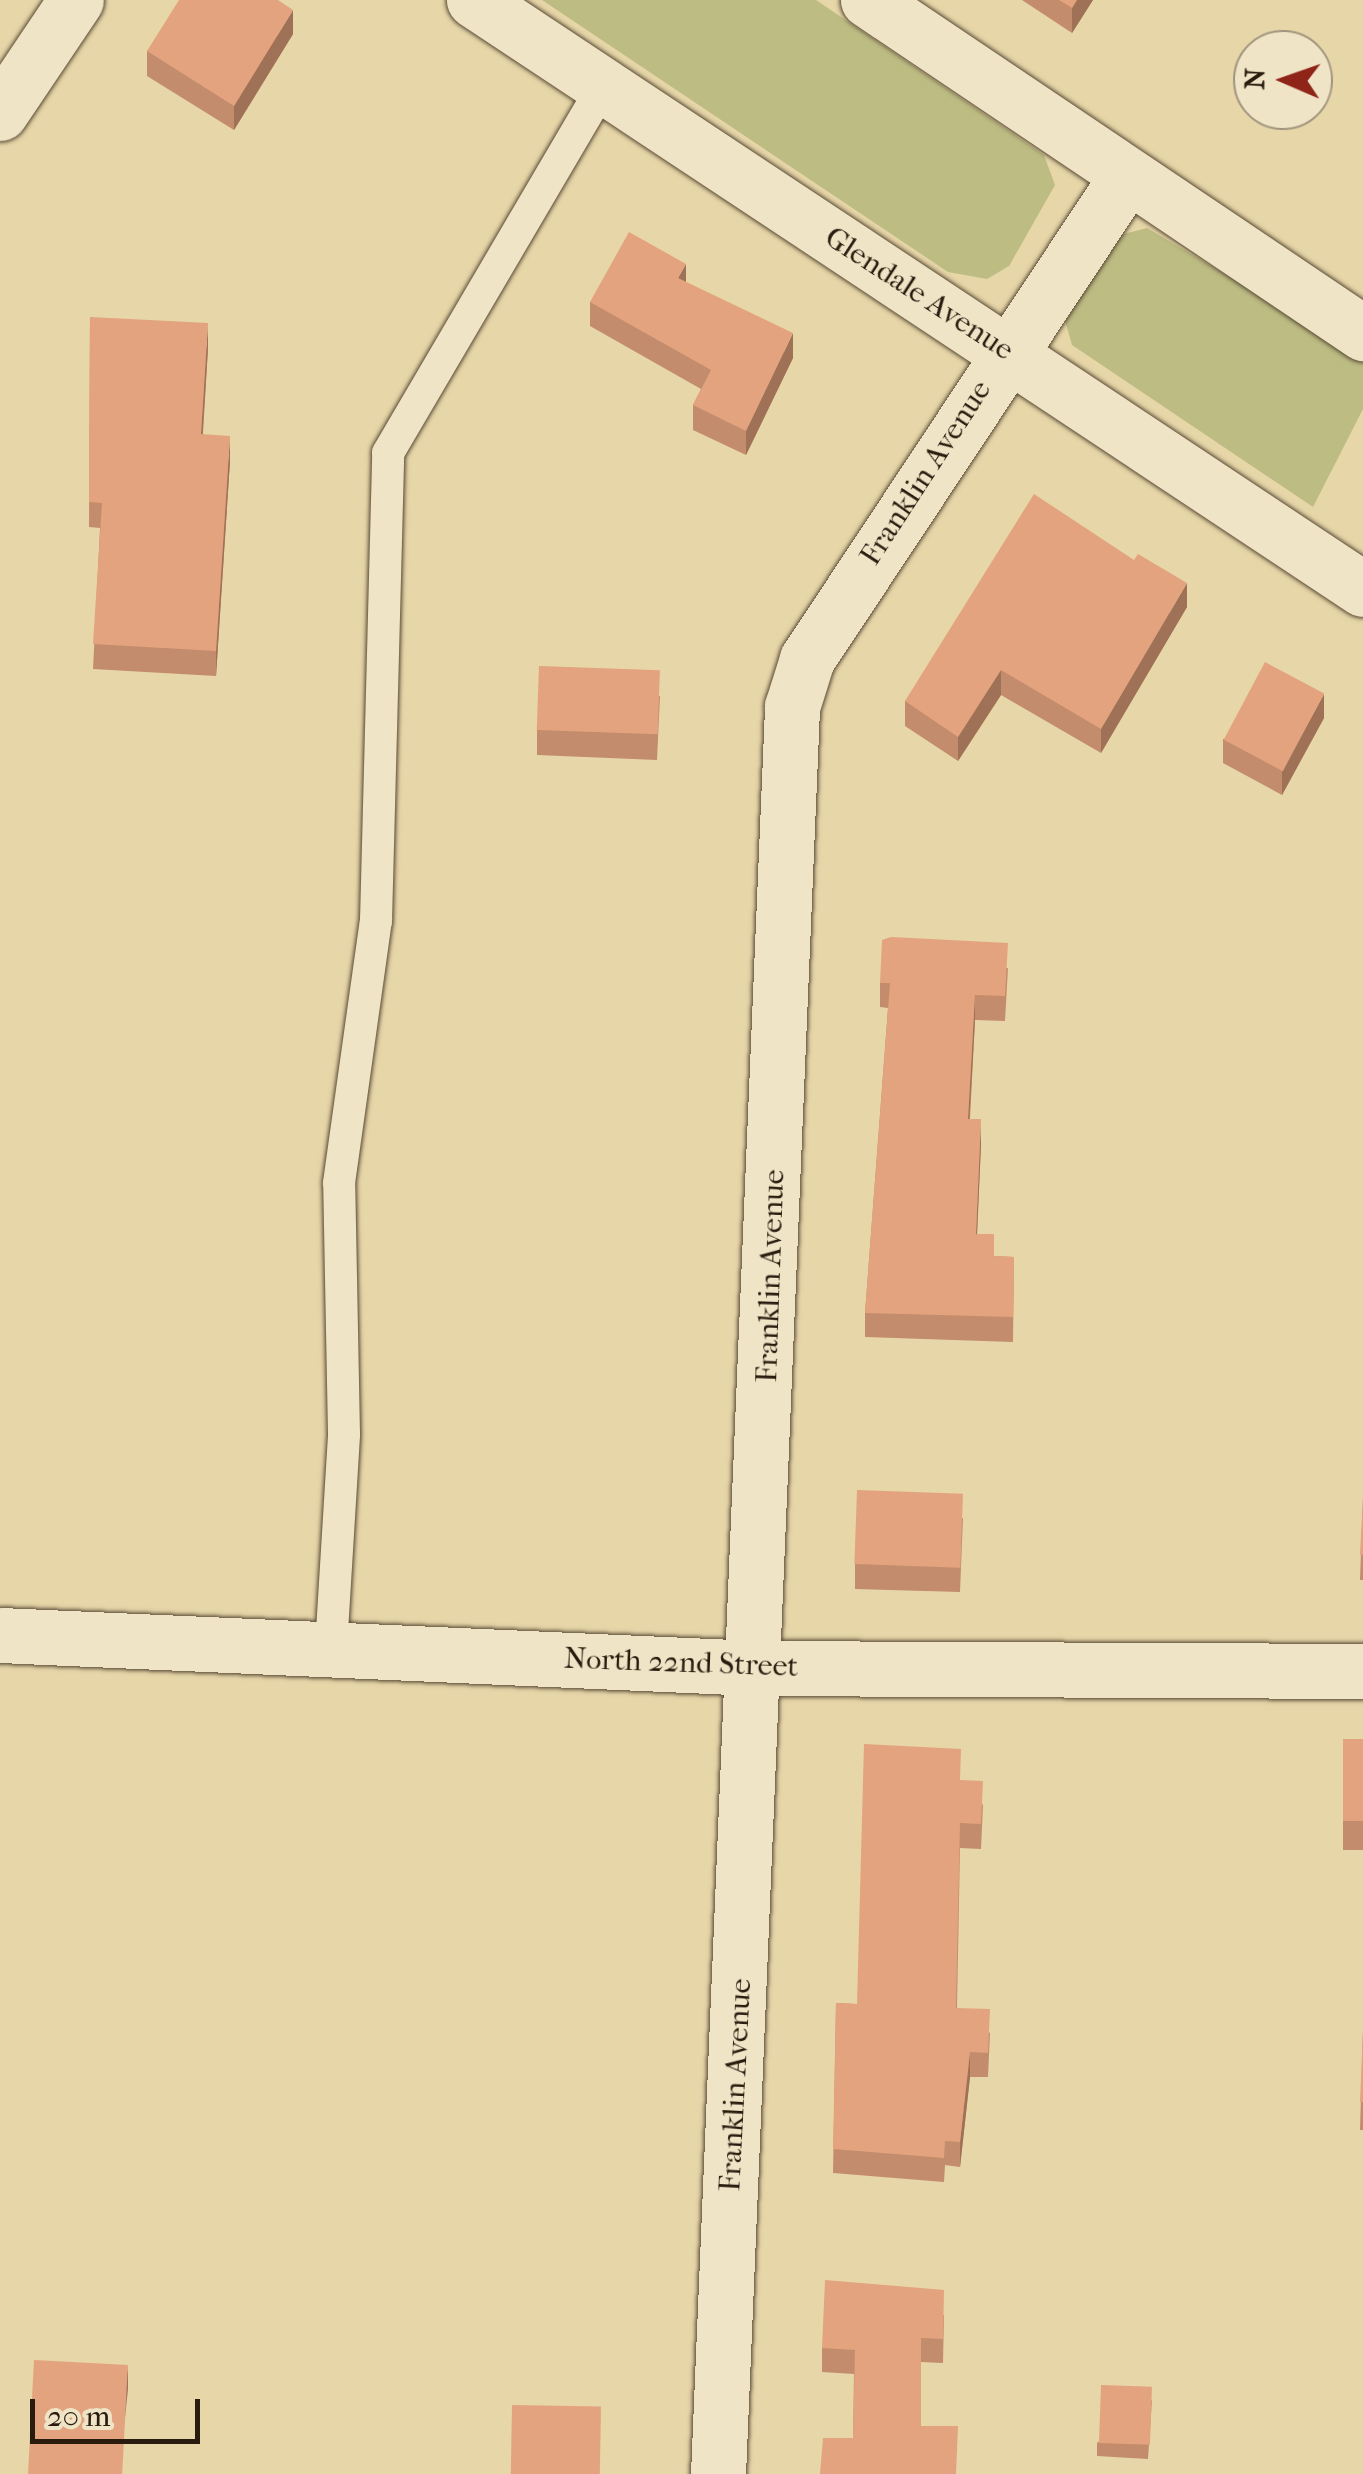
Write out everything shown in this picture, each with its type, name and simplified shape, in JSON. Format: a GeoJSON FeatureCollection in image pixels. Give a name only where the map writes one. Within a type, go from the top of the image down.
{"type":"FeatureCollection","features":[{"type":"Feature","properties":{"kind":"street"},"geometry":{"type":"LineString","coordinates":[[0,114],[76,0]]}},
{"type":"Feature","properties":{"kind":"street","name":"Glendale Avenue"},"geometry":{"type":"LineString","coordinates":[[474,0],[1363,589]]}},
{"type":"Feature","properties":{"kind":"street"},"geometry":{"type":"LineString","coordinates":[[868,0],[1363,334]]}},
{"type":"Feature","properties":{"kind":"street","name":"Franklin Avenue"},"geometry":{"type":"LineString","coordinates":[[718,2474],[756,1668],[792,707],[807,659],[1005,350],[1127,176]]}},
{"type":"Feature","properties":{"kind":"street","name":"North 22nd Street"},"geometry":{"type":"LineString","coordinates":[[0,1636],[756,1668],[1363,1672]]}},
{"type":"Feature","properties":{"kind":"lane"},"geometry":{"type":"LineString","coordinates":[[331,1648],[344,1434],[339,1183],[376,921],[388,453],[602,88]]}},
{"type":"Feature","properties":{"kind":"shaded area"},"geometry":{"type":"Polygon","coordinates":[[[542,0],[816,0],[1044,155],[1055,185],[1009,266],[987,279],[948,272],[542,0]]]}},
{"type":"Feature","properties":{"kind":"shaded area"},"geometry":{"type":"Polygon","coordinates":[[[1147,228],[1363,356],[1363,409],[1313,507],[1072,345],[1064,317],[1116,236],[1147,228]]]}},
{"type":"Feature","properties":{"kind":"building"},"geometry":{"type":"Polygon","coordinates":[[[179,0],[278,0],[293,10],[234,106],[147,51],[179,0]]]}},
{"type":"Feature","properties":{"kind":"building"},"geometry":{"type":"Polygon","coordinates":[[[1059,0],[1077,0],[1072,8],[1059,0]]]}},
{"type":"Feature","properties":{"kind":"building"},"geometry":{"type":"Polygon","coordinates":[[[629,232],[686,264],[678,278],[793,333],[746,431],[693,405],[711,370],[590,302],[629,232]]]}},
{"type":"Feature","properties":{"kind":"building"},"geometry":{"type":"Polygon","coordinates":[[[90,317],[208,323],[201,434],[230,436],[216,651],[93,644],[102,503],[89,502],[90,317]]]}},
{"type":"Feature","properties":{"kind":"building"},"geometry":{"type":"Polygon","coordinates":[[[1034,494],[1134,560],[1138,554],[1187,583],[1101,729],[1001,670],[958,737],[905,701],[1034,494]]]}},
{"type":"Feature","properties":{"kind":"building"},"geometry":{"type":"Polygon","coordinates":[[[1265,662],[1324,693],[1283,771],[1224,740],[1265,662]]]}},
{"type":"Feature","properties":{"kind":"building"},"geometry":{"type":"Polygon","coordinates":[[[539,666],[660,670],[658,734],[537,730],[539,666]]]}},
{"type":"Feature","properties":{"kind":"building"},"geometry":{"type":"Polygon","coordinates":[[[891,937],[1008,943],[1005,996],[975,995],[968,1119],[981,1119],[976,1234],[994,1234],[994,1256],[1014,1257],[1013,1317],[865,1313],[890,983],[880,983],[882,940],[891,937]]]}},
{"type":"Feature","properties":{"kind":"building"},"geometry":{"type":"Polygon","coordinates":[[[857,1490],[963,1494],[960,1568],[854,1564],[857,1490]]]}},
{"type":"Feature","properties":{"kind":"building"},"geometry":{"type":"Polygon","coordinates":[[[1363,1498],[1363,1555],[1360,1555],[1363,1498]]]}},
{"type":"Feature","properties":{"kind":"building"},"geometry":{"type":"Polygon","coordinates":[[[1343,1739],[1363,1739],[1363,1821],[1343,1821],[1343,1739]]]}},
{"type":"Feature","properties":{"kind":"building"},"geometry":{"type":"Polygon","coordinates":[[[864,1744],[961,1749],[960,1780],[983,1781],[981,1824],[960,1823],[956,2008],[990,2009],[988,2053],[970,2052],[960,2142],[945,2141],[944,2158],[833,2149],[836,2003],[857,2004],[864,1744]]]}},
{"type":"Feature","properties":{"kind":"building"},"geometry":{"type":"Polygon","coordinates":[[[1363,2030],[1363,2102],[1360,2102],[1363,2030]]]}},
{"type":"Feature","properties":{"kind":"building"},"geometry":{"type":"Polygon","coordinates":[[[825,2280],[944,2290],[943,2339],[921,2338],[921,2426],[958,2426],[956,2474],[820,2474],[823,2438],[853,2438],[855,2350],[822,2348],[825,2280]]]}},
{"type":"Feature","properties":{"kind":"building"},"geometry":{"type":"Polygon","coordinates":[[[34,2360],[128,2365],[122,2474],[28,2474],[34,2360]]]}},
{"type":"Feature","properties":{"kind":"building"},"geometry":{"type":"Polygon","coordinates":[[[1101,2385],[1152,2387],[1150,2445],[1099,2443],[1101,2385]]]}},
{"type":"Feature","properties":{"kind":"building"},"geometry":{"type":"Polygon","coordinates":[[[512,2405],[601,2407],[600,2474],[511,2474],[512,2405]]]}}]}
